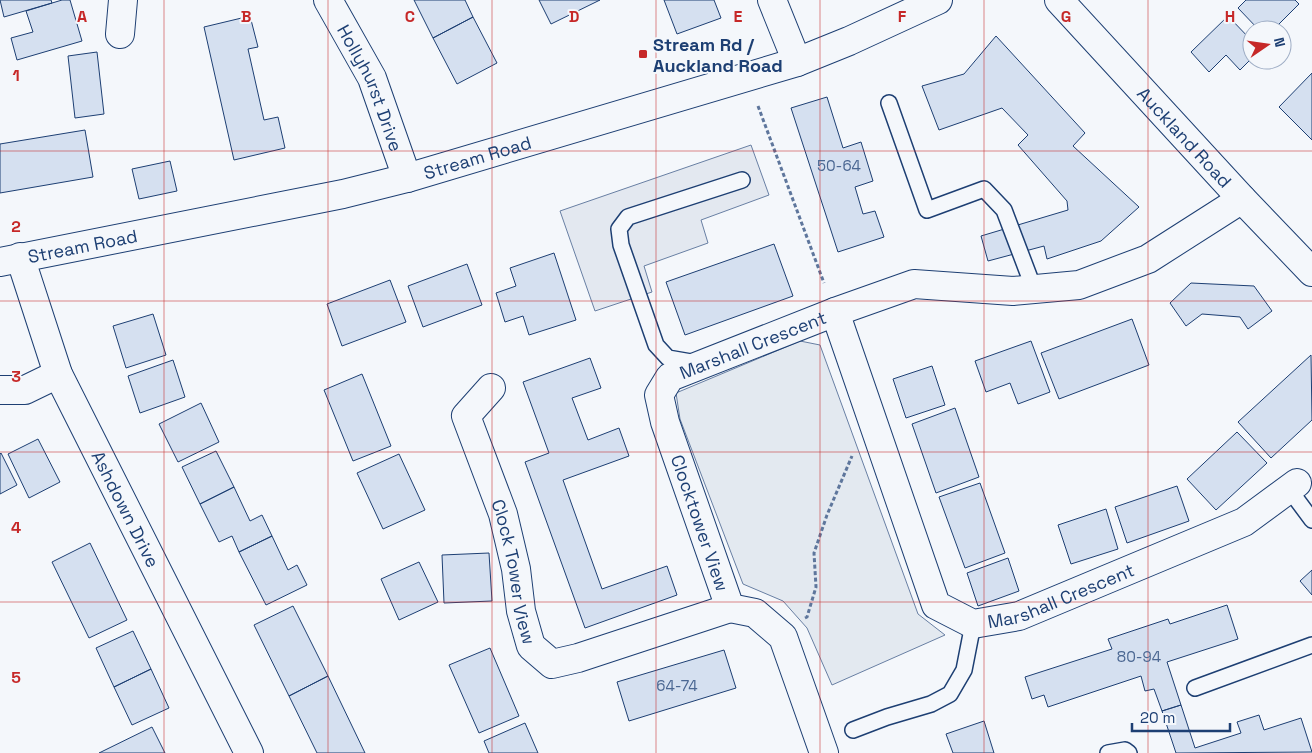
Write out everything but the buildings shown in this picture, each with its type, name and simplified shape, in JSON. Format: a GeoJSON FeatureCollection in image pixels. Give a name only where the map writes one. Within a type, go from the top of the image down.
{"type":"FeatureCollection","features":[{"type":"Feature","properties":{"kind":"main road"},"geometry":{"type":"LineString","coordinates":[[120,34],[123,0]]}},
{"type":"Feature","properties":{"kind":"main road","name":"Hollyhurst Drive"},"geometry":{"type":"LineString","coordinates":[[328,0],[372,78],[407,178]]}},
{"type":"Feature","properties":{"kind":"main road"},"geometry":{"type":"LineString","coordinates":[[772,0],[797,62]]}},
{"type":"Feature","properties":{"kind":"main road","name":"Stream Road"},"geometry":{"type":"LineString","coordinates":[[10,260],[334,196],[407,178],[797,62],[849,42],[938,0]]}},
{"type":"Feature","properties":{"kind":"main road","name":"Auckland Road"},"geometry":{"type":"LineString","coordinates":[[1059,0],[1242,199],[1312,272]]}},
{"type":"Feature","properties":{"kind":"main road","name":"Marshall Crescent"},"geometry":{"type":"LineString","coordinates":[[670,377],[835,312],[914,284],[1013,291],[1079,285],[1148,259],[1242,199]]}},
{"type":"Feature","properties":{"kind":"main road","name":"Ashdown Drive"},"geometry":{"type":"LineString","coordinates":[[10,260],[58,374],[249,753]]}},
{"type":"Feature","properties":{"kind":"main road","name":"Marshall Crescent"},"geometry":{"type":"LineString","coordinates":[[835,312],[936,605],[973,624],[1019,616],[1235,526],[1244,522],[1293,486]]}},
{"type":"Feature","properties":{"kind":"main road"},"geometry":{"type":"LineString","coordinates":[[0,390],[25,390],[58,374]]}},
{"type":"Feature","properties":{"kind":"main road","name":"Clocktower View"},"geometry":{"type":"LineString","coordinates":[[670,377],[660,395],[665,422],[730,608],[755,613],[783,637],[824,753]]}},
{"type":"Feature","properties":{"kind":"main road","name":"Clock Tower View"},"geometry":{"type":"LineString","coordinates":[[491,388],[466,416],[503,514],[516,569],[521,611],[531,646],[552,664],[578,658],[730,608]]}},
{"type":"Feature","properties":{"kind":"lane"},"geometry":{"type":"LineString","coordinates":[[889,104],[927,210],[984,190],[1004,210],[1034,289]]}},
{"type":"Feature","properties":{"kind":"lane"},"geometry":{"type":"LineString","coordinates":[[702,364],[668,358],[656,345],[621,245],[619,229],[628,217],[742,180]]}},
{"type":"Feature","properties":{"kind":"lane"},"geometry":{"type":"LineString","coordinates":[[1293,486],[1312,520]]}},
{"type":"Feature","properties":{"kind":"lane"},"geometry":{"type":"LineString","coordinates":[[854,730],[887,717],[931,704],[950,694],[964,670],[973,624]]}},
{"type":"Feature","properties":{"kind":"lane"},"geometry":{"type":"LineString","coordinates":[[1195,688],[1312,645]]}},
{"type":"Feature","properties":{"kind":"lane"},"geometry":{"type":"LineString","coordinates":[[1108,753],[1125,750],[1129,753]]}},
{"type":"Feature","properties":{"kind":"path"},"geometry":{"type":"LineString","coordinates":[[747,78],[835,312]]}},
{"type":"Feature","properties":{"kind":"path"},"geometry":{"type":"LineString","coordinates":[[783,637],[807,617],[816,587],[814,553],[827,515],[852,457],[877,434]]}},
{"type":"Feature","properties":{"kind":"shaded area"},"geometry":{"type":"Polygon","coordinates":[[[751,145],[769,195],[701,220],[708,243],[644,266],[652,292],[595,311],[560,211],[751,145]]]}},
{"type":"Feature","properties":{"kind":"shaded area"},"geometry":{"type":"Polygon","coordinates":[[[800,341],[820,345],[918,614],[945,635],[832,685],[807,628],[783,601],[743,584],[680,419],[676,393],[800,341]]]}},
{"type":"Feature","properties":{"kind":"place","name":"Stream Rd / Auckland Road"},"geometry":{"type":"Point","coordinates":[643,54]}}]}
